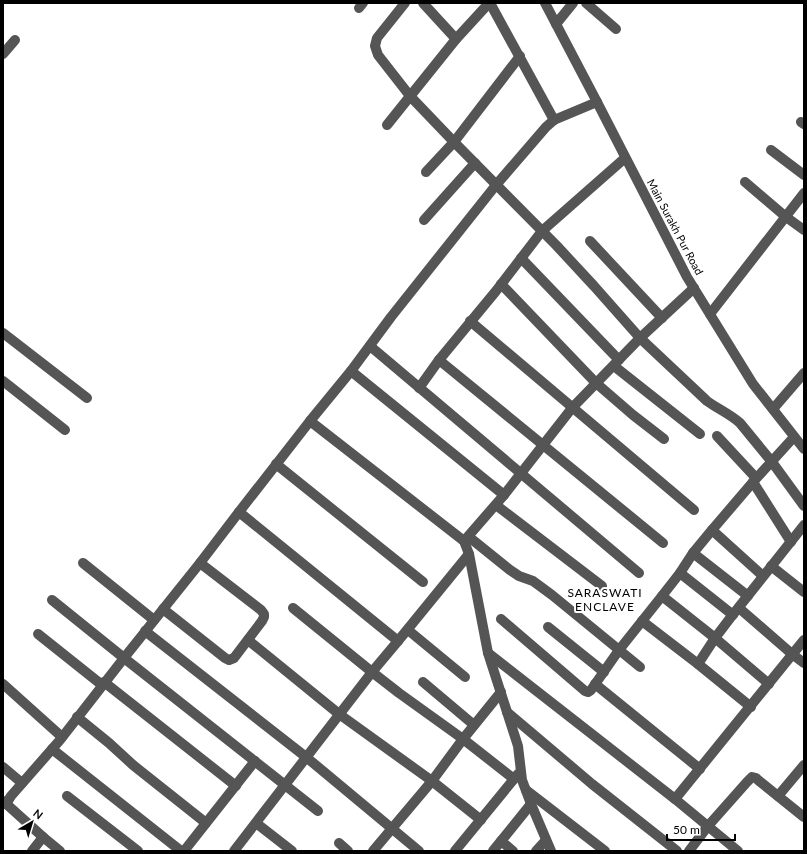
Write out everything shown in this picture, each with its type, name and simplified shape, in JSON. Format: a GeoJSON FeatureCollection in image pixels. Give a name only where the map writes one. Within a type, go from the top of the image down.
{"type":"FeatureCollection","features":[{"type":"Feature","properties":{"kind":"street"},"geometry":{"type":"LineString","coordinates":[[405,3],[377,38],[375,46],[378,55],[410,96],[474,164],[542,231],[640,338],[707,401],[740,423],[772,462],[804,506]]}},
{"type":"Feature","properties":{"kind":"street"},"geometry":{"type":"LineString","coordinates":[[423,3],[456,39]]}},
{"type":"Feature","properties":{"kind":"street"},"geometry":{"type":"LineString","coordinates":[[388,125],[456,39],[490,3],[554,120]]}},
{"type":"Feature","properties":{"kind":"street","name":"Main Surakh Pur Road"},"geometry":{"type":"LineString","coordinates":[[544,3],[687,277],[753,384],[804,449]]}},
{"type":"Feature","properties":{"kind":"street"},"geometry":{"type":"LineString","coordinates":[[556,24],[573,3]]}},
{"type":"Feature","properties":{"kind":"street"},"geometry":{"type":"LineString","coordinates":[[586,3],[616,29]]}},
{"type":"Feature","properties":{"kind":"street"},"geometry":{"type":"LineString","coordinates":[[4,50],[15,40]]}},
{"type":"Feature","properties":{"kind":"street"},"geometry":{"type":"LineString","coordinates":[[426,172],[454,142],[520,56]]}},
{"type":"Feature","properties":{"kind":"street"},"geometry":{"type":"LineString","coordinates":[[60,851],[43,838],[5,803],[62,737],[496,185],[546,127],[554,120],[597,102]]}},
{"type":"Feature","properties":{"kind":"street"},"geometry":{"type":"LineString","coordinates":[[771,150],[804,175]]}},
{"type":"Feature","properties":{"kind":"street"},"geometry":{"type":"LineString","coordinates":[[419,388],[439,360],[542,231],[625,158]]}},
{"type":"Feature","properties":{"kind":"street"},"geometry":{"type":"LineString","coordinates":[[424,220],[474,164]]}},
{"type":"Feature","properties":{"kind":"street"},"geometry":{"type":"LineString","coordinates":[[745,182],[786,217],[804,230]]}},
{"type":"Feature","properties":{"kind":"street"},"geometry":{"type":"LineString","coordinates":[[710,314],[804,193]]}},
{"type":"Feature","properties":{"kind":"street"},"geometry":{"type":"LineString","coordinates":[[590,241],[662,318]]}},
{"type":"Feature","properties":{"kind":"street"},"geometry":{"type":"LineString","coordinates":[[521,258],[616,363],[700,434]]}},
{"type":"Feature","properties":{"kind":"street"},"geometry":{"type":"LineString","coordinates":[[501,284],[596,384],[664,439]]}},
{"type":"Feature","properties":{"kind":"street"},"geometry":{"type":"LineString","coordinates":[[455,851],[518,775],[519,753],[488,653],[467,539],[522,473],[572,408],[640,338],[694,288]]}},
{"type":"Feature","properties":{"kind":"street"},"geometry":{"type":"LineString","coordinates":[[470,322],[694,510]]}},
{"type":"Feature","properties":{"kind":"street"},"geometry":{"type":"LineString","coordinates":[[3,333],[87,398]]}},
{"type":"Feature","properties":{"kind":"street"},"geometry":{"type":"LineString","coordinates":[[370,346],[639,573]]}},
{"type":"Feature","properties":{"kind":"street"},"geometry":{"type":"LineString","coordinates":[[439,360],[663,543]]}},
{"type":"Feature","properties":{"kind":"street"},"geometry":{"type":"LineString","coordinates":[[351,371],[504,495]]}},
{"type":"Feature","properties":{"kind":"street"},"geometry":{"type":"LineString","coordinates":[[773,410],[804,373]]}},
{"type":"Feature","properties":{"kind":"street"},"geometry":{"type":"LineString","coordinates":[[3,381],[65,430]]}},
{"type":"Feature","properties":{"kind":"street"},"geometry":{"type":"LineString","coordinates":[[310,421],[510,570],[519,576],[534,581],[640,667]]}},
{"type":"Feature","properties":{"kind":"street"},"geometry":{"type":"LineString","coordinates":[[717,436],[755,480],[791,542]]}},
{"type":"Feature","properties":{"kind":"street"},"geometry":{"type":"LineString","coordinates":[[500,619],[588,692],[680,573],[693,553],[794,437]]}},
{"type":"Feature","properties":{"kind":"street"},"geometry":{"type":"LineString","coordinates":[[276,464],[423,582]]}},
{"type":"Feature","properties":{"kind":"street"},"geometry":{"type":"LineString","coordinates":[[496,504],[602,586]]}},
{"type":"Feature","properties":{"kind":"street"},"geometry":{"type":"LineString","coordinates":[[239,512],[398,641]]}},
{"type":"Feature","properties":{"kind":"street"},"geometry":{"type":"LineString","coordinates":[[698,664],[715,638],[804,526]]}},
{"type":"Feature","properties":{"kind":"street"},"geometry":{"type":"LineString","coordinates":[[712,530],[763,576]]}},
{"type":"Feature","properties":{"kind":"street"},"geometry":{"type":"LineString","coordinates":[[693,553],[748,596]]}},
{"type":"Feature","properties":{"kind":"street"},"geometry":{"type":"LineString","coordinates":[[234,851],[372,672],[469,554]]}},
{"type":"Feature","properties":{"kind":"street"},"geometry":{"type":"LineString","coordinates":[[83,563],[154,620]]}},
{"type":"Feature","properties":{"kind":"street"},"geometry":{"type":"LineString","coordinates":[[163,608],[225,658],[229,660],[234,658],[262,621],[264,614],[261,610],[200,563]]}},
{"type":"Feature","properties":{"kind":"street"},"geometry":{"type":"LineString","coordinates":[[771,566],[804,592]]}},
{"type":"Feature","properties":{"kind":"street"},"geometry":{"type":"LineString","coordinates":[[680,573],[736,611],[804,663]]}},
{"type":"Feature","properties":{"kind":"street"},"geometry":{"type":"LineString","coordinates":[[662,596],[715,638],[769,684]]}},
{"type":"Feature","properties":{"kind":"street"},"geometry":{"type":"LineString","coordinates":[[52,600],[318,811]]}},
{"type":"Feature","properties":{"kind":"street"},"geometry":{"type":"LineString","coordinates":[[294,608],[399,693],[518,775],[522,780],[551,851]]}},
{"type":"Feature","properties":{"kind":"street"},"geometry":{"type":"LineString","coordinates":[[642,621],[751,707]]}},
{"type":"Feature","properties":{"kind":"street"},"geometry":{"type":"LineString","coordinates":[[548,627],[604,672]]}},
{"type":"Feature","properties":{"kind":"street"},"geometry":{"type":"LineString","coordinates":[[408,630],[465,677]]}},
{"type":"Feature","properties":{"kind":"street"},"geometry":{"type":"LineString","coordinates":[[145,631],[306,757],[419,851]]}},
{"type":"Feature","properties":{"kind":"street"},"geometry":{"type":"LineString","coordinates":[[38,634],[236,786]]}},
{"type":"Feature","properties":{"kind":"street"},"geometry":{"type":"LineString","coordinates":[[248,640],[339,714],[432,781],[481,820]]}},
{"type":"Feature","properties":{"kind":"street"},"geometry":{"type":"LineString","coordinates":[[675,799],[804,640]]}},
{"type":"Feature","properties":{"kind":"street"},"geometry":{"type":"LineString","coordinates":[[488,653],[675,799],[738,851]]}},
{"type":"Feature","properties":{"kind":"street"},"geometry":{"type":"LineString","coordinates":[[423,682],[474,725]]}},
{"type":"Feature","properties":{"kind":"street"},"geometry":{"type":"LineString","coordinates":[[3,684],[62,737]]}},
{"type":"Feature","properties":{"kind":"street"},"geometry":{"type":"LineString","coordinates":[[595,684],[700,769]]}},
{"type":"Feature","properties":{"kind":"street"},"geometry":{"type":"LineString","coordinates":[[373,851],[432,781],[501,692]]}},
{"type":"Feature","properties":{"kind":"street"},"geometry":{"type":"LineString","coordinates":[[507,712],[592,784],[677,851]]}},
{"type":"Feature","properties":{"kind":"street"},"geometry":{"type":"LineString","coordinates":[[77,717],[133,765],[206,823]]}},
{"type":"Feature","properties":{"kind":"street"},"geometry":{"type":"LineString","coordinates":[[52,748],[182,851],[255,761]]}},
{"type":"Feature","properties":{"kind":"street"},"geometry":{"type":"LineString","coordinates":[[778,796],[804,765]]}},
{"type":"Feature","properties":{"kind":"street"},"geometry":{"type":"LineString","coordinates":[[3,767],[22,784]]}},
{"type":"Feature","properties":{"kind":"street"},"geometry":{"type":"LineString","coordinates":[[689,851],[708,826],[752,777],[756,778],[804,817]]}},
{"type":"Feature","properties":{"kind":"street"},"geometry":{"type":"LineString","coordinates":[[525,789],[605,851]]}},
{"type":"Feature","properties":{"kind":"street"},"geometry":{"type":"LineString","coordinates":[[67,796],[138,851]]}},
{"type":"Feature","properties":{"kind":"street"},"geometry":{"type":"LineString","coordinates":[[493,851],[531,804]]}},
{"type":"Feature","properties":{"kind":"street"},"geometry":{"type":"LineString","coordinates":[[256,823],[292,851]]}},
{"type":"Feature","properties":{"kind":"street"},"geometry":{"type":"LineString","coordinates":[[32,851],[43,838]]}},
{"type":"Feature","properties":{"kind":"street"},"geometry":{"type":"LineString","coordinates":[[536,851],[546,840]]}},
{"type":"Feature","properties":{"kind":"street"},"geometry":{"type":"LineString","coordinates":[[501,841],[513,851]]}},
{"type":"Feature","properties":{"kind":"street"},"geometry":{"type":"LineString","coordinates":[[340,843],[348,851]]}},
{"type":"Feature","properties":{"kind":"district","name":"SARASWATI ENCLAVE"},"geometry":{"type":"Point","coordinates":[605,600]}}]}
